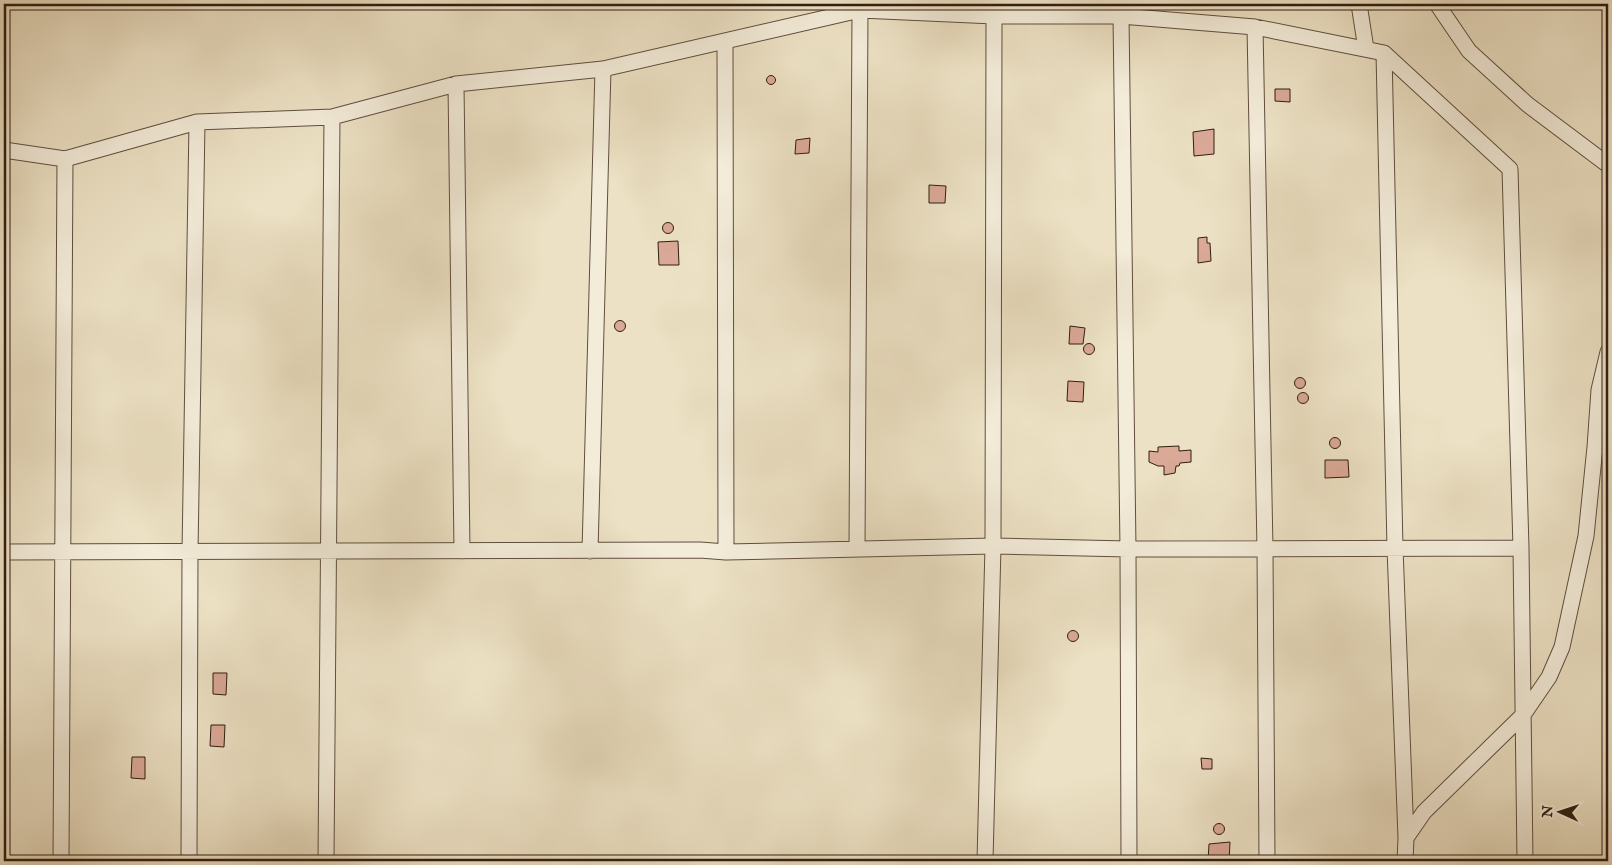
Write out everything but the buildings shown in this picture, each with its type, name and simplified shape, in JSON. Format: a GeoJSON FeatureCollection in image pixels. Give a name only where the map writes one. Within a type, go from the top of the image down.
{"type":"FeatureCollection","features":[{"type":"Feature","properties":{"kind":"street"},"geometry":{"type":"LineString","coordinates":[[1359,4],[1366,49]]}},
{"type":"Feature","properties":{"kind":"street"},"geometry":{"type":"LineString","coordinates":[[1437,4],[1469,52],[1527,104],[1608,165]]}},
{"type":"Feature","properties":{"kind":"street"},"geometry":{"type":"LineString","coordinates":[[857,549],[860,10]]}},
{"type":"Feature","properties":{"kind":"street"},"geometry":{"type":"LineString","coordinates":[[4,150],[65,159],[197,122],[332,117],[456,84],[604,69],[860,10],[994,16],[1121,16],[1255,27],[1384,52],[1510,169],[1521,548],[1525,861]]}},
{"type":"Feature","properties":{"kind":"street"},"geometry":{"type":"LineString","coordinates":[[985,861],[993,546],[994,16]]}},
{"type":"Feature","properties":{"kind":"street"},"geometry":{"type":"LineString","coordinates":[[1121,16],[1128,549],[1129,861]]}},
{"type":"Feature","properties":{"kind":"street"},"geometry":{"type":"LineString","coordinates":[[1255,27],[1265,549],[1267,861]]}},
{"type":"Feature","properties":{"kind":"street"},"geometry":{"type":"LineString","coordinates":[[725,42],[726,552]]}},
{"type":"Feature","properties":{"kind":"street"},"geometry":{"type":"LineString","coordinates":[[1384,52],[1395,548],[1406,838],[1405,861]]}},
{"type":"Feature","properties":{"kind":"street"},"geometry":{"type":"LineString","coordinates":[[590,551],[604,69]]}},
{"type":"Feature","properties":{"kind":"street"},"geometry":{"type":"LineString","coordinates":[[456,84],[462,551]]}},
{"type":"Feature","properties":{"kind":"street"},"geometry":{"type":"LineString","coordinates":[[326,861],[332,117]]}},
{"type":"Feature","properties":{"kind":"street"},"geometry":{"type":"LineString","coordinates":[[190,861],[190,552],[197,122]]}},
{"type":"Feature","properties":{"kind":"street"},"geometry":{"type":"LineString","coordinates":[[61,861],[65,159]]}},
{"type":"Feature","properties":{"kind":"street"},"geometry":{"type":"LineString","coordinates":[[1406,838],[1424,812],[1523,715],[1549,676],[1562,647],[1586,536],[1599,390],[1608,352]]}},
{"type":"Feature","properties":{"kind":"street"},"geometry":{"type":"LineString","coordinates":[[4,552],[726,552],[993,546],[1128,549],[1521,548]]}}]}
